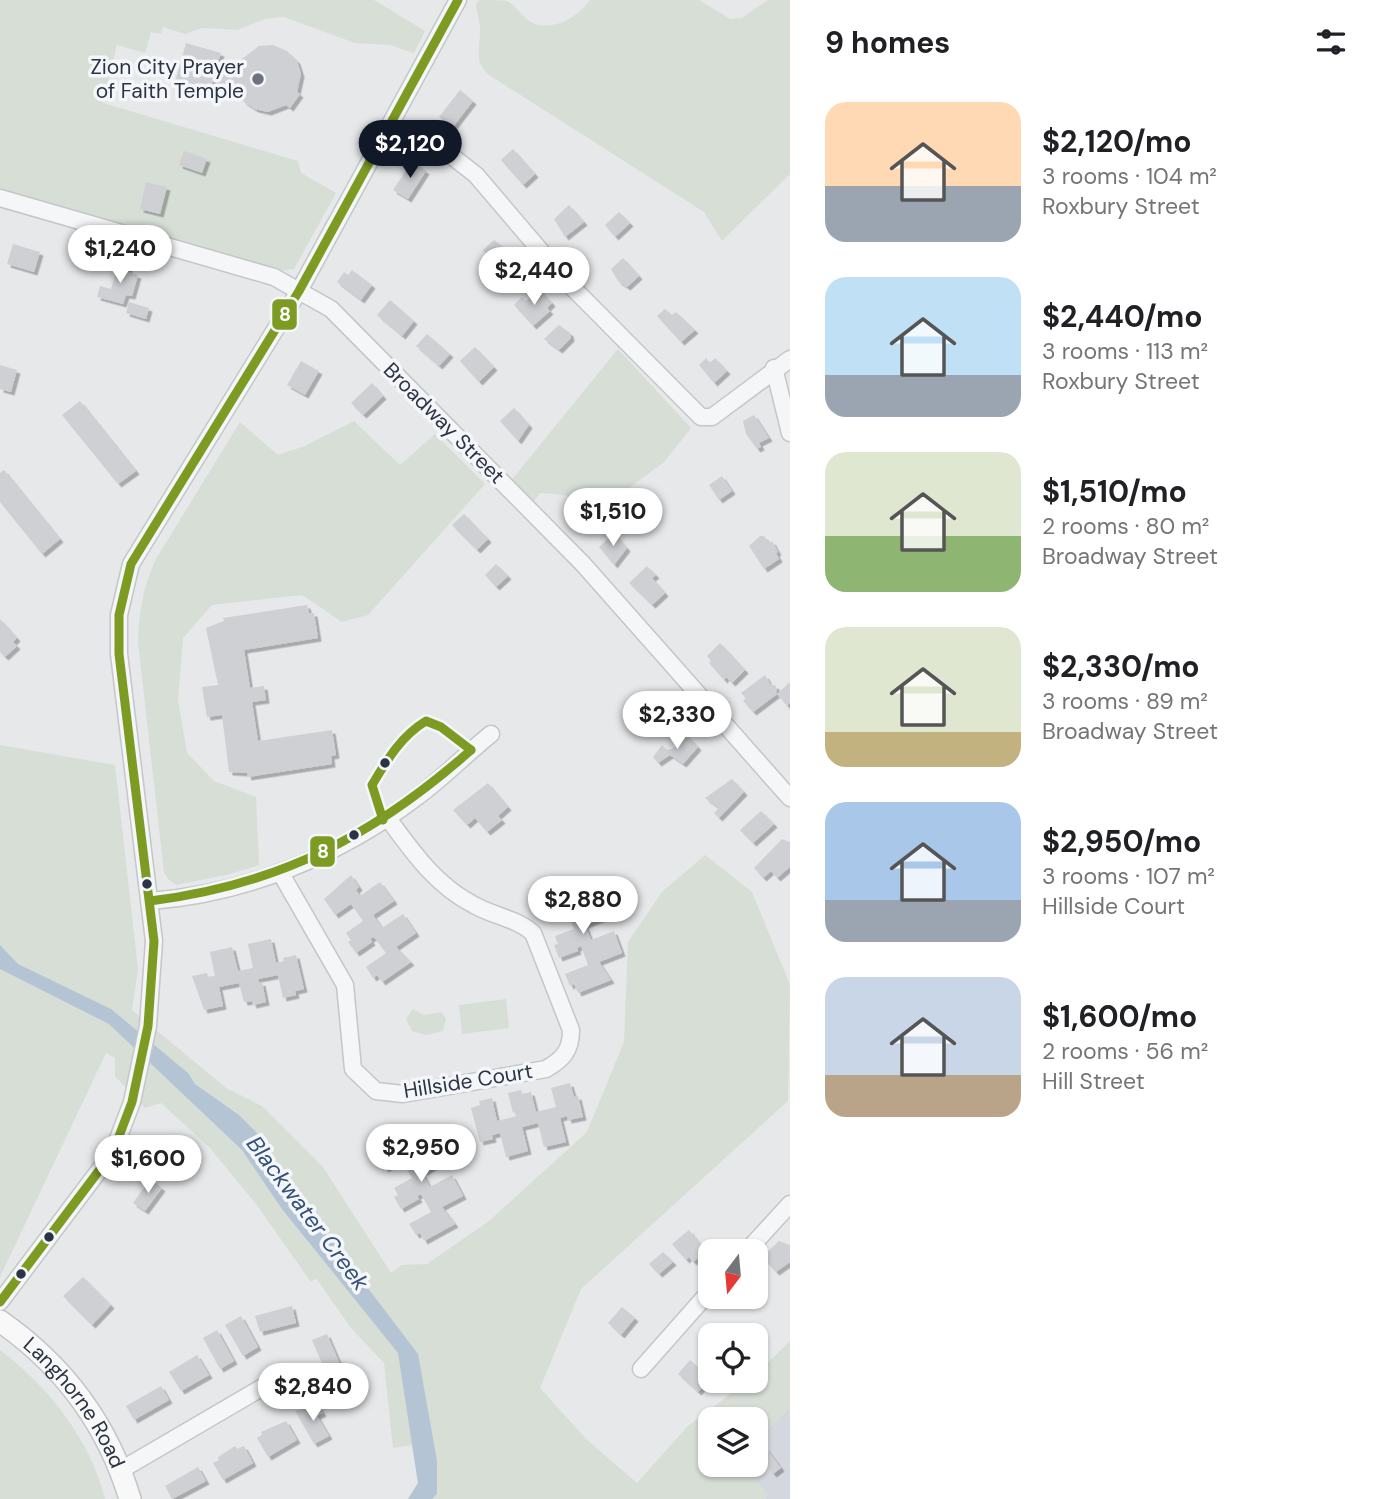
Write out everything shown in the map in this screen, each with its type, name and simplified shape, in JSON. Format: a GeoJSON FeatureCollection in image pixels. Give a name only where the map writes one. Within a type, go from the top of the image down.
{"type":"FeatureCollection","features":[{"type":"Feature","properties":{"kind":"main road","name":"Langhorne Road"},"geometry":{"type":"LineString","coordinates":[[0,1321],[24,1338],[61,1374],[99,1424],[121,1470],[130,1499]]}},
{"type":"Feature","properties":{"kind":"street"},"geometry":{"type":"LineString","coordinates":[[0,1302],[103,1169],[123,1130],[148,1027],[155,966],[150,901],[119,670],[119,615],[127,578],[142,545],[299,291],[458,0]]}},
{"type":"Feature","properties":{"kind":"street"},"geometry":{"type":"LineString","coordinates":[[388,128],[444,150],[476,176],[568,283],[701,417],[712,416],[774,368],[790,359]]}},
{"type":"Feature","properties":{"kind":"street","name":"Broadway Street"},"geometry":{"type":"LineString","coordinates":[[0,198],[274,277],[331,309],[583,564],[790,798]]}},
{"type":"Feature","properties":{"kind":"street"},"geometry":{"type":"LineString","coordinates":[[774,368],[790,433]]}},
{"type":"Feature","properties":{"kind":"street"},"geometry":{"type":"LineString","coordinates":[[150,901],[189,898],[318,858],[417,797],[491,734]]}},
{"type":"Feature","properties":{"kind":"street","name":"Hillside Court"},"geometry":{"type":"LineString","coordinates":[[279,872],[345,985],[353,1069],[376,1091],[403,1094],[546,1069],[560,1061],[570,1047],[571,1030],[533,933],[522,924],[458,896],[431,874],[387,817]]}},
{"type":"Feature","properties":{"kind":"street"},"geometry":{"type":"LineString","coordinates":[[758,1239],[790,1204]]}},
{"type":"Feature","properties":{"kind":"street"},"geometry":{"type":"LineString","coordinates":[[641,1369],[698,1305]]}},
{"type":"Feature","properties":{"kind":"street"},"geometry":{"type":"LineString","coordinates":[[121,1470],[287,1373]]}},
{"type":"Feature","properties":{"kind":"shaded area"},"geometry":{"type":"Polygon","coordinates":[[[0,0],[374,0],[425,31],[414,53],[390,45],[355,43],[284,17],[265,19],[237,30],[202,28],[185,34],[163,27],[161,34],[151,32],[145,53],[117,45],[103,103],[298,161],[301,173],[336,193],[294,269],[279,271],[0,190],[0,0]]]}},
{"type":"Feature","properties":{"kind":"shaded area"},"geometry":{"type":"Polygon","coordinates":[[[479,0],[507,1],[529,21],[549,25],[573,17],[590,0],[699,0],[730,19],[742,18],[768,0],[790,0],[790,174],[722,241],[704,212],[489,75],[481,64],[478,53],[480,27],[476,5],[479,0]]]}},
{"type":"Feature","properties":{"kind":"shaded area"},"geometry":{"type":"Polygon","coordinates":[[[618,349],[691,428],[664,462],[593,515],[566,495],[540,493],[532,504],[510,482],[618,349]]]}},
{"type":"Feature","properties":{"kind":"shaded area"},"geometry":{"type":"Polygon","coordinates":[[[354,421],[400,465],[435,434],[485,484],[368,615],[342,622],[302,595],[212,605],[183,638],[178,700],[187,753],[214,781],[256,797],[259,865],[176,885],[164,872],[138,642],[142,599],[148,579],[156,559],[240,422],[278,455],[305,446],[354,421]]]}},
{"type":"Feature","properties":{"kind":"shaded area"},"geometry":{"type":"Polygon","coordinates":[[[0,745],[115,765],[138,969],[132,1010],[226,1088],[262,1106],[323,1167],[391,1273],[402,1265],[427,1264],[489,1221],[587,1132],[624,1042],[628,942],[662,892],[705,855],[752,892],[790,985],[788,1101],[581,1289],[540,1388],[587,1440],[637,1483],[687,1427],[698,1419],[698,1477],[753,1477],[769,1495],[765,1499],[408,1499],[418,1483],[412,1445],[393,1448],[384,1363],[351,1328],[316,1278],[311,1282],[256,1204],[210,1148],[161,1103],[145,1108],[115,1076],[115,1058],[106,1053],[0,1277],[0,745]]]}},
{"type":"Feature","properties":{"kind":"shaded area"},"geometry":{"type":"Polygon","coordinates":[[[506,999],[509,1028],[462,1034],[459,1005],[506,999]]]}},
{"type":"Feature","properties":{"kind":"shaded area"},"geometry":{"type":"Polygon","coordinates":[[[413,1009],[424,1015],[441,1012],[446,1019],[443,1031],[426,1035],[412,1031],[406,1019],[413,1009]]]}},
{"type":"Feature","properties":{"kind":"shaded area"},"geometry":{"type":"Polygon","coordinates":[[[790,1341],[790,1408],[768,1429],[768,1407],[713,1407],[731,1393],[768,1393],[768,1362],[790,1341]]]}},
{"type":"Feature","properties":{"kind":"shaded area"},"geometry":{"type":"Polygon","coordinates":[[[0,1350],[35,1381],[65,1416],[89,1456],[105,1499],[0,1499],[0,1350]]]}},
{"type":"Feature","properties":{"kind":"shaded area"},"geometry":{"type":"Polygon","coordinates":[[[790,1408],[790,1499],[765,1499],[768,1495],[752,1477],[768,1477],[768,1429],[790,1408]]]}},
{"type":"Feature","properties":{"kind":"water","name":"Blackwater Creek"},"geometry":{"type":"Polygon","coordinates":[[[0,945],[18,964],[111,1009],[188,1073],[195,1084],[239,1115],[256,1132],[298,1196],[418,1354],[437,1461],[437,1494],[432,1499],[408,1499],[418,1483],[398,1353],[282,1209],[242,1150],[109,1024],[0,969],[0,945]]]}},
{"type":"Feature","properties":{"kind":"building"},"geometry":{"type":"Polygon","coordinates":[[[186,43],[221,53],[209,96],[174,86],[186,43]]]}},
{"type":"Feature","properties":{"kind":"building","name":"Zion City Prayer of Faith Temple"},"geometry":{"type":"Polygon","coordinates":[[[273,45],[287,51],[297,61],[301,74],[297,92],[300,94],[290,108],[286,105],[268,112],[255,109],[244,102],[236,90],[224,90],[224,84],[216,84],[217,65],[225,65],[225,61],[238,62],[259,46],[273,45]]]}},
{"type":"Feature","properties":{"kind":"building"},"geometry":{"type":"Polygon","coordinates":[[[460,90],[473,101],[453,127],[439,117],[460,90]]]}},
{"type":"Feature","properties":{"kind":"building"},"geometry":{"type":"Polygon","coordinates":[[[513,149],[535,174],[523,185],[501,160],[513,149]]]}},
{"type":"Feature","properties":{"kind":"building"},"geometry":{"type":"Polygon","coordinates":[[[184,151],[207,159],[202,173],[179,165],[184,151]]]}},
{"type":"Feature","properties":{"kind":"building"},"geometry":{"type":"Polygon","coordinates":[[[412,161],[426,171],[408,199],[393,190],[412,161]]]}},
{"type":"Feature","properties":{"kind":"building"},"geometry":{"type":"Polygon","coordinates":[[[146,182],[167,187],[160,214],[140,209],[146,182]]]}},
{"type":"Feature","properties":{"kind":"building"},"geometry":{"type":"Polygon","coordinates":[[[569,205],[584,222],[565,237],[554,219],[569,205]]]}},
{"type":"Feature","properties":{"kind":"building"},"geometry":{"type":"Polygon","coordinates":[[[619,212],[630,223],[615,237],[605,225],[619,212]]]}},
{"type":"Feature","properties":{"kind":"building"},"geometry":{"type":"Polygon","coordinates":[[[494,240],[512,253],[497,270],[483,250],[494,240]]]}},
{"type":"Feature","properties":{"kind":"building"},"geometry":{"type":"Polygon","coordinates":[[[13,244],[40,252],[34,272],[7,264],[13,244]]]}},
{"type":"Feature","properties":{"kind":"building"},"geometry":{"type":"Polygon","coordinates":[[[623,258],[639,276],[627,287],[618,281],[611,269],[623,258]]]}},
{"type":"Feature","properties":{"kind":"building"},"geometry":{"type":"Polygon","coordinates":[[[119,262],[130,265],[128,272],[138,275],[132,296],[126,295],[123,304],[97,297],[100,286],[111,289],[119,262]]]}},
{"type":"Feature","properties":{"kind":"building"},"geometry":{"type":"Polygon","coordinates":[[[352,270],[372,285],[361,300],[337,282],[344,272],[348,275],[352,270]]]}},
{"type":"Feature","properties":{"kind":"building"},"geometry":{"type":"Polygon","coordinates":[[[539,289],[552,303],[547,308],[550,311],[533,326],[514,305],[522,297],[526,301],[539,289]]]}},
{"type":"Feature","properties":{"kind":"building"},"geometry":{"type":"Polygon","coordinates":[[[390,300],[414,321],[402,336],[377,315],[390,300]]]}},
{"type":"Feature","properties":{"kind":"building"},"geometry":{"type":"Polygon","coordinates":[[[129,302],[149,308],[146,319],[126,313],[129,302]]]}},
{"type":"Feature","properties":{"kind":"building"},"geometry":{"type":"Polygon","coordinates":[[[665,309],[672,315],[676,312],[695,330],[681,342],[657,316],[665,309]]]}},
{"type":"Feature","properties":{"kind":"building"},"geometry":{"type":"Polygon","coordinates":[[[559,325],[570,333],[571,338],[559,350],[544,339],[559,325]]]}},
{"type":"Feature","properties":{"kind":"building"},"geometry":{"type":"Polygon","coordinates":[[[427,334],[450,354],[439,366],[416,346],[427,334]]]}},
{"type":"Feature","properties":{"kind":"building"},"geometry":{"type":"Polygon","coordinates":[[[475,347],[494,367],[479,382],[460,361],[475,347]]]}},
{"type":"Feature","properties":{"kind":"building"},"geometry":{"type":"Polygon","coordinates":[[[706,358],[710,363],[715,358],[727,371],[714,383],[699,365],[706,358]]]}},
{"type":"Feature","properties":{"kind":"building"},"geometry":{"type":"Polygon","coordinates":[[[301,361],[319,371],[305,395],[287,385],[301,361]]]}},
{"type":"Feature","properties":{"kind":"building"},"geometry":{"type":"Polygon","coordinates":[[[0,365],[17,370],[11,392],[0,389],[0,365]]]}},
{"type":"Feature","properties":{"kind":"building"},"geometry":{"type":"Polygon","coordinates":[[[372,383],[383,396],[363,415],[351,403],[372,383]]]}},
{"type":"Feature","properties":{"kind":"building"},"geometry":{"type":"Polygon","coordinates":[[[80,401],[136,471],[118,484],[62,415],[80,401]]]}},
{"type":"Feature","properties":{"kind":"building"},"geometry":{"type":"Polygon","coordinates":[[[514,408],[529,425],[518,441],[500,421],[514,408]]]}},
{"type":"Feature","properties":{"kind":"building"},"geometry":{"type":"Polygon","coordinates":[[[754,415],[769,438],[759,443],[761,447],[757,449],[746,434],[743,421],[754,415]]]}},
{"type":"Feature","properties":{"kind":"building"},"geometry":{"type":"Polygon","coordinates":[[[4,470],[60,539],[42,554],[0,502],[0,473],[4,470]]]}},
{"type":"Feature","properties":{"kind":"building"},"geometry":{"type":"Polygon","coordinates":[[[722,476],[732,491],[719,500],[709,485],[722,476]]]}},
{"type":"Feature","properties":{"kind":"building"},"geometry":{"type":"Polygon","coordinates":[[[464,514],[488,539],[477,550],[452,525],[464,514]]]}},
{"type":"Feature","properties":{"kind":"building"},"geometry":{"type":"Polygon","coordinates":[[[614,533],[627,548],[614,565],[599,547],[614,533]]]}},
{"type":"Feature","properties":{"kind":"building"},"geometry":{"type":"Polygon","coordinates":[[[760,536],[764,536],[769,543],[772,541],[779,559],[764,569],[749,546],[760,536]]]}},
{"type":"Feature","properties":{"kind":"building"},"geometry":{"type":"Polygon","coordinates":[[[496,564],[508,576],[496,587],[485,575],[496,564]]]}},
{"type":"Feature","properties":{"kind":"building"},"geometry":{"type":"Polygon","coordinates":[[[647,566],[656,575],[652,578],[665,593],[652,605],[629,583],[647,566]]]}},
{"type":"Feature","properties":{"kind":"building"},"geometry":{"type":"Polygon","coordinates":[[[307,605],[309,613],[314,613],[318,638],[244,650],[250,688],[264,686],[266,700],[252,702],[258,741],[332,730],[336,755],[331,756],[332,764],[248,777],[247,773],[229,772],[222,715],[207,717],[202,687],[218,685],[206,628],[224,621],[223,618],[307,605]]]}},
{"type":"Feature","properties":{"kind":"building"},"geometry":{"type":"Polygon","coordinates":[[[0,619],[17,638],[13,642],[17,646],[5,657],[0,652],[0,619]]]}},
{"type":"Feature","properties":{"kind":"building"},"geometry":{"type":"Polygon","coordinates":[[[720,643],[745,670],[732,683],[726,677],[724,680],[709,663],[711,661],[707,656],[720,643]]]}},
{"type":"Feature","properties":{"kind":"building"},"geometry":{"type":"Polygon","coordinates":[[[765,675],[770,684],[776,686],[777,694],[753,712],[743,701],[746,698],[741,693],[765,675]]]}},
{"type":"Feature","properties":{"kind":"building"},"geometry":{"type":"Polygon","coordinates":[[[790,682],[790,703],[787,706],[777,694],[790,682]]]}},
{"type":"Feature","properties":{"kind":"building"},"geometry":{"type":"Polygon","coordinates":[[[688,736],[698,747],[683,764],[670,755],[658,763],[653,757],[662,745],[667,750],[672,749],[688,736]]]}},
{"type":"Feature","properties":{"kind":"building"},"geometry":{"type":"Polygon","coordinates":[[[732,779],[744,792],[719,818],[714,813],[719,808],[705,798],[732,779]]]}},
{"type":"Feature","properties":{"kind":"building"},"geometry":{"type":"Polygon","coordinates":[[[488,783],[508,807],[498,816],[502,820],[487,832],[475,818],[467,825],[453,810],[488,783]]]}},
{"type":"Feature","properties":{"kind":"building"},"geometry":{"type":"Polygon","coordinates":[[[761,811],[774,824],[753,843],[740,830],[761,811]]]}},
{"type":"Feature","properties":{"kind":"building"},"geometry":{"type":"Polygon","coordinates":[[[782,839],[790,842],[790,867],[777,878],[771,871],[763,878],[754,868],[782,839]]]}},
{"type":"Feature","properties":{"kind":"building"},"geometry":{"type":"Polygon","coordinates":[[[351,875],[359,887],[356,890],[360,896],[380,882],[394,901],[373,915],[382,928],[403,914],[416,933],[396,947],[411,962],[382,982],[377,975],[373,978],[366,967],[386,953],[374,937],[370,939],[372,942],[356,953],[348,942],[351,940],[346,933],[363,921],[351,904],[335,915],[324,899],[351,875]]]}},
{"type":"Feature","properties":{"kind":"building"},"geometry":{"type":"Polygon","coordinates":[[[573,881],[578,895],[574,897],[577,904],[600,895],[608,916],[585,925],[591,940],[614,931],[622,953],[599,962],[611,980],[578,993],[574,984],[570,986],[565,974],[588,965],[581,946],[577,948],[578,951],[559,958],[554,945],[558,944],[555,936],[574,929],[566,909],[548,916],[541,898],[573,881]]]}},
{"type":"Feature","properties":{"kind":"building"},"geometry":{"type":"Polygon","coordinates":[[[271,939],[276,963],[296,955],[304,989],[295,991],[296,995],[283,998],[278,975],[258,979],[259,983],[262,982],[266,1002],[253,1005],[252,1001],[244,1002],[239,983],[219,987],[223,1006],[204,1010],[192,976],[207,973],[208,977],[215,976],[210,952],[232,947],[238,971],[253,968],[248,944],[271,939]]]}},
{"type":"Feature","properties":{"kind":"building"},"geometry":{"type":"Polygon","coordinates":[[[570,1083],[574,1097],[578,1096],[583,1117],[568,1120],[567,1116],[560,1118],[566,1142],[544,1147],[538,1123],[522,1127],[528,1151],[506,1157],[500,1133],[492,1135],[493,1139],[480,1142],[471,1108],[480,1105],[479,1101],[492,1098],[497,1121],[517,1116],[516,1112],[513,1113],[508,1093],[521,1090],[522,1094],[531,1092],[536,1112],[556,1107],[551,1088],[570,1083]]]}},
{"type":"Feature","properties":{"kind":"building"},"geometry":{"type":"Polygon","coordinates":[[[404,1131],[412,1144],[408,1146],[411,1153],[433,1141],[444,1161],[422,1173],[430,1187],[452,1175],[463,1196],[442,1207],[455,1224],[424,1241],[420,1233],[416,1235],[409,1224],[431,1212],[421,1194],[417,1196],[419,1199],[401,1209],[394,1197],[398,1195],[394,1188],[412,1178],[401,1160],[385,1169],[375,1152],[404,1131]]]}},
{"type":"Feature","properties":{"kind":"building"},"geometry":{"type":"Polygon","coordinates":[[[150,1179],[162,1188],[145,1211],[133,1203],[150,1179]]]}},
{"type":"Feature","properties":{"kind":"building"},"geometry":{"type":"Polygon","coordinates":[[[689,1230],[698,1241],[698,1258],[693,1262],[689,1257],[686,1260],[672,1244],[689,1230]]]}},
{"type":"Feature","properties":{"kind":"building"},"geometry":{"type":"Polygon","coordinates":[[[779,1241],[790,1245],[790,1262],[776,1272],[768,1263],[768,1251],[779,1241]]]}},
{"type":"Feature","properties":{"kind":"building"},"geometry":{"type":"Polygon","coordinates":[[[663,1252],[673,1262],[659,1274],[649,1264],[663,1252]]]}},
{"type":"Feature","properties":{"kind":"building"},"geometry":{"type":"Polygon","coordinates":[[[83,1277],[111,1305],[92,1325],[63,1296],[83,1277]]]}},
{"type":"Feature","properties":{"kind":"building"},"geometry":{"type":"Polygon","coordinates":[[[292,1306],[296,1323],[260,1332],[255,1316],[292,1306]]]}},
{"type":"Feature","properties":{"kind":"building"},"geometry":{"type":"Polygon","coordinates":[[[622,1307],[635,1318],[621,1335],[608,1323],[622,1307]]]}},
{"type":"Feature","properties":{"kind":"building"},"geometry":{"type":"Polygon","coordinates":[[[241,1316],[258,1347],[243,1356],[225,1325],[241,1316]]]}},
{"type":"Feature","properties":{"kind":"building"},"geometry":{"type":"Polygon","coordinates":[[[217,1330],[234,1361],[220,1369],[203,1338],[217,1330]]]}},
{"type":"Feature","properties":{"kind":"building"},"geometry":{"type":"Polygon","coordinates":[[[327,1334],[342,1369],[327,1375],[312,1340],[327,1334]]]}},
{"type":"Feature","properties":{"kind":"building"},"geometry":{"type":"Polygon","coordinates":[[[197,1355],[209,1375],[181,1391],[169,1372],[197,1355]]]}},
{"type":"Feature","properties":{"kind":"building"},"geometry":{"type":"Polygon","coordinates":[[[690,1360],[698,1367],[698,1392],[678,1374],[690,1360]]]}},
{"type":"Feature","properties":{"kind":"building"},"geometry":{"type":"Polygon","coordinates":[[[161,1386],[169,1400],[134,1420],[126,1406],[161,1386]]]}},
{"type":"Feature","properties":{"kind":"building"},"geometry":{"type":"Polygon","coordinates":[[[317,1404],[323,1413],[317,1416],[329,1436],[314,1444],[295,1411],[317,1404]]]}},
{"type":"Feature","properties":{"kind":"building"},"geometry":{"type":"Polygon","coordinates":[[[286,1421],[297,1440],[268,1457],[257,1438],[262,1435],[261,1432],[286,1421]]]}},
{"type":"Feature","properties":{"kind":"building"},"geometry":{"type":"Polygon","coordinates":[[[235,1446],[237,1449],[244,1446],[253,1463],[223,1480],[213,1463],[235,1446]]]}},
{"type":"Feature","properties":{"kind":"building"},"geometry":{"type":"Polygon","coordinates":[[[768,1451],[781,1468],[773,1474],[768,1467],[768,1451]]]}},
{"type":"Feature","properties":{"kind":"building"},"geometry":{"type":"Polygon","coordinates":[[[198,1467],[206,1481],[172,1499],[165,1486],[198,1467]]]}},
{"type":"Feature","properties":{"kind":"transit line","name":"8"},"geometry":{"type":"LineString","coordinates":[[0,1302],[113,1152],[132,1102],[148,1026],[154,941],[119,654],[119,615],[131,564],[299,291],[458,0]]}},
{"type":"Feature","properties":{"kind":"transit line","name":"8"},"geometry":{"type":"LineString","coordinates":[[383,820],[372,785],[395,749],[417,727],[426,721],[441,727],[471,750]]}},
{"type":"Feature","properties":{"kind":"transit line","name":"8"},"geometry":{"type":"LineString","coordinates":[[150,901],[241,883],[322,852],[398,808],[471,750]]}},
{"type":"Feature","properties":{"kind":"place","name":"Zion City Prayer of Faith Temple"},"geometry":{"type":"Point","coordinates":[258,79]}}]}
